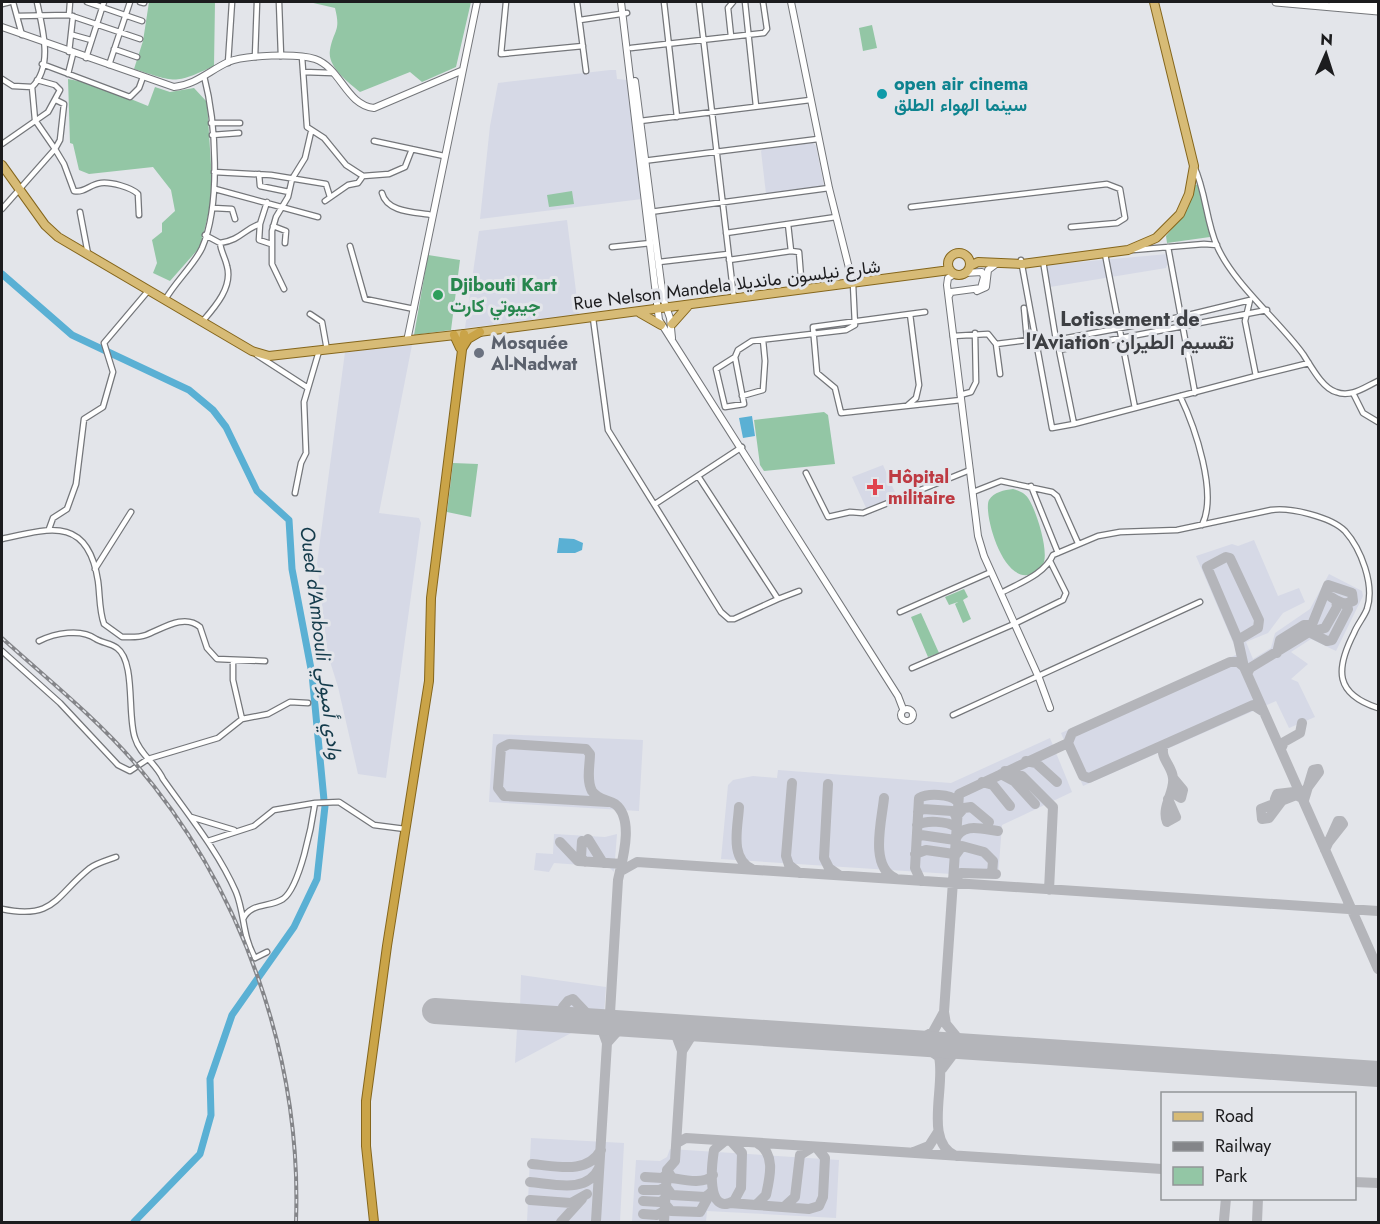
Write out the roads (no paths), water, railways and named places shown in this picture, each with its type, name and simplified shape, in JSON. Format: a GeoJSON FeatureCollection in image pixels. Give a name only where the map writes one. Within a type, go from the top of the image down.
{"type":"FeatureCollection","features":[{"type":"Feature","properties":{"kind":"highway"},"geometry":{"type":"LineString","coordinates":[[461,351],[468,339],[480,332]]}},
{"type":"Feature","properties":{"kind":"highway"},"geometry":{"type":"LineString","coordinates":[[374,1222],[366,1146],[366,1101],[429,681],[431,598],[464,334]]}},
{"type":"Feature","properties":{"kind":"highway"},"geometry":{"type":"LineString","coordinates":[[450,336],[461,351]]}},
{"type":"Feature","properties":{"kind":"main road"},"geometry":{"type":"LineString","coordinates":[[949,273],[949,259],[957,253],[968,257],[1023,262],[1128,250],[1156,238],[1180,214],[1189,194],[1194,166],[1154,2]]}},
{"type":"Feature","properties":{"kind":"main road"},"geometry":{"type":"LineString","coordinates":[[1276,2],[1378,11]]}},
{"type":"Feature","properties":{"kind":"main road"},"geometry":{"type":"LineString","coordinates":[[1333,2],[1378,6]]}},
{"type":"Feature","properties":{"kind":"main road","name":"Rue Nelson Mandela شارع نيلسون مانديلا"},"geometry":{"type":"LineString","coordinates":[[2,165],[45,225],[58,237],[252,351],[275,357],[593,318],[913,275],[949,273],[967,270],[978,262],[1023,262]]}},
{"type":"Feature","properties":{"kind":"main road"},"geometry":{"type":"LineString","coordinates":[[967,270],[968,257]]}},
{"type":"Feature","properties":{"kind":"main road","name":"Rue Nelson Mandela شارع نيلسون مانديلا"},"geometry":{"type":"LineString","coordinates":[[913,275],[939,267],[949,259]]}},
{"type":"Feature","properties":{"kind":"main road"},"geometry":{"type":"LineString","coordinates":[[672,324],[678,315],[690,305]]}},
{"type":"Feature","properties":{"kind":"main road"},"geometry":{"type":"LineString","coordinates":[[639,312],[661,325]]}},
{"type":"Feature","properties":{"kind":"street"},"geometry":{"type":"LineString","coordinates":[[2,4],[11,2],[22,35]]}},
{"type":"Feature","properties":{"kind":"street"},"geometry":{"type":"LineString","coordinates":[[37,2],[47,44],[38,80],[32,87],[35,120],[64,164],[74,191],[82,191],[103,183],[131,189],[138,194],[139,215]]}},
{"type":"Feature","properties":{"kind":"street"},"geometry":{"type":"LineString","coordinates":[[68,74],[73,35],[70,2]]}},
{"type":"Feature","properties":{"kind":"street"},"geometry":{"type":"LineString","coordinates":[[87,2],[103,4],[142,21]]}},
{"type":"Feature","properties":{"kind":"street"},"geometry":{"type":"LineString","coordinates":[[109,65],[130,2]]}},
{"type":"Feature","properties":{"kind":"street"},"geometry":{"type":"LineString","coordinates":[[228,63],[232,2]]}},
{"type":"Feature","properties":{"kind":"street"},"geometry":{"type":"LineString","coordinates":[[255,57],[257,2]]}},
{"type":"Feature","properties":{"kind":"street"},"geometry":{"type":"LineString","coordinates":[[279,2],[281,56]]}},
{"type":"Feature","properties":{"kind":"street"},"geometry":{"type":"LineString","coordinates":[[407,341],[477,2]]}},
{"type":"Feature","properties":{"kind":"street"},"geometry":{"type":"LineString","coordinates":[[506,2],[501,54],[583,46]]}},
{"type":"Feature","properties":{"kind":"street"},"geometry":{"type":"LineString","coordinates":[[577,2],[586,71]]}},
{"type":"Feature","properties":{"kind":"street"},"geometry":{"type":"LineString","coordinates":[[623,2],[631,48],[638,121]]}},
{"type":"Feature","properties":{"kind":"street"},"geometry":{"type":"LineString","coordinates":[[664,2],[677,117]]}},
{"type":"Feature","properties":{"kind":"street"},"geometry":{"type":"LineString","coordinates":[[699,2],[714,112],[734,299]]}},
{"type":"Feature","properties":{"kind":"street"},"geometry":{"type":"LineString","coordinates":[[731,36],[728,8],[733,2]]}},
{"type":"Feature","properties":{"kind":"street"},"geometry":{"type":"LineString","coordinates":[[745,2],[756,106]]}},
{"type":"Feature","properties":{"kind":"street"},"geometry":{"type":"LineString","coordinates":[[631,48],[766,31],[763,2]]}},
{"type":"Feature","properties":{"kind":"street"},"geometry":{"type":"LineString","coordinates":[[735,357],[716,369],[725,407],[744,404],[735,357],[738,350],[745,344],[846,330],[855,325],[857,320],[853,284],[818,139],[790,2]]}},
{"type":"Feature","properties":{"kind":"street"},"geometry":{"type":"LineString","coordinates":[[86,58],[103,4]]}},
{"type":"Feature","properties":{"kind":"street"},"geometry":{"type":"LineString","coordinates":[[580,20],[625,13]]}},
{"type":"Feature","properties":{"kind":"street"},"geometry":{"type":"LineString","coordinates":[[625,13],[662,309],[672,324],[672,338]]}},
{"type":"Feature","properties":{"kind":"street"},"geometry":{"type":"LineString","coordinates":[[17,16],[40,14],[71,16],[140,39]]}},
{"type":"Feature","properties":{"kind":"street"},"geometry":{"type":"LineString","coordinates":[[2,27],[71,53],[174,87],[189,85],[228,63],[255,57],[281,56],[317,59],[333,73],[357,101],[374,108],[461,71]]}},
{"type":"Feature","properties":{"kind":"street"},"geometry":{"type":"LineString","coordinates":[[73,35],[91,40]]}},
{"type":"Feature","properties":{"kind":"street"},"geometry":{"type":"LineString","coordinates":[[114,49],[137,57]]}},
{"type":"Feature","properties":{"kind":"street"},"geometry":{"type":"LineString","coordinates":[[302,57],[306,125],[311,132],[324,138],[346,165],[363,176],[400,171],[409,163],[412,149]]}},
{"type":"Feature","properties":{"kind":"street"},"geometry":{"type":"LineString","coordinates":[[42,64],[130,97],[139,88],[143,77]]}},
{"type":"Feature","properties":{"kind":"street"},"geometry":{"type":"LineString","coordinates":[[303,72],[333,73]]}},
{"type":"Feature","properties":{"kind":"street"},"geometry":{"type":"LineString","coordinates":[[165,300],[177,279],[199,252],[213,208],[215,189],[212,135],[204,76]]}},
{"type":"Feature","properties":{"kind":"street"},"geometry":{"type":"LineString","coordinates":[[2,78],[13,86],[32,87]]}},
{"type":"Feature","properties":{"kind":"street"},"geometry":{"type":"LineString","coordinates":[[2,144],[48,112],[56,100],[60,90],[58,87],[38,80]]}},
{"type":"Feature","properties":{"kind":"street"},"geometry":{"type":"LineString","coordinates":[[2,209],[55,149],[60,140],[63,104],[56,100]]}},
{"type":"Feature","properties":{"kind":"street"},"geometry":{"type":"LineString","coordinates":[[638,121],[810,100]]}},
{"type":"Feature","properties":{"kind":"street"},"geometry":{"type":"LineString","coordinates":[[211,123],[240,123]]}},
{"type":"Feature","properties":{"kind":"street"},"geometry":{"type":"LineString","coordinates":[[284,289],[272,264],[273,226],[289,192],[292,179],[305,158],[311,132]]}},
{"type":"Feature","properties":{"kind":"street"},"geometry":{"type":"LineString","coordinates":[[212,135],[238,133]]}},
{"type":"Feature","properties":{"kind":"street"},"geometry":{"type":"LineString","coordinates":[[643,161],[818,139]]}},
{"type":"Feature","properties":{"kind":"street"},"geometry":{"type":"LineString","coordinates":[[374,141],[444,156]]}},
{"type":"Feature","properties":{"kind":"street"},"geometry":{"type":"LineString","coordinates":[[1194,166],[1217,245],[1224,259],[1252,298],[1267,310],[1331,390],[1343,394],[1353,393],[1378,381]]}},
{"type":"Feature","properties":{"kind":"street"},"geometry":{"type":"LineString","coordinates":[[214,172],[259,174],[326,184],[330,197]]}},
{"type":"Feature","properties":{"kind":"street"},"geometry":{"type":"LineString","coordinates":[[259,174],[260,186],[289,192]]}},
{"type":"Feature","properties":{"kind":"street"},"geometry":{"type":"LineString","coordinates":[[325,201],[348,185],[358,183],[363,176]]}},
{"type":"Feature","properties":{"kind":"street"},"geometry":{"type":"LineString","coordinates":[[911,207],[1107,184],[1120,189],[1125,218],[1117,223],[1071,227]]}},
{"type":"Feature","properties":{"kind":"street"},"geometry":{"type":"LineString","coordinates":[[650,212],[829,188]]}},
{"type":"Feature","properties":{"kind":"street"},"geometry":{"type":"LineString","coordinates":[[215,189],[318,217]]}},
{"type":"Feature","properties":{"kind":"street"},"geometry":{"type":"LineString","coordinates":[[382,193],[383,198],[393,207],[432,215]]}},
{"type":"Feature","properties":{"kind":"street"},"geometry":{"type":"LineString","coordinates":[[267,202],[260,225],[259,240],[271,244]]}},
{"type":"Feature","properties":{"kind":"street"},"geometry":{"type":"LineString","coordinates":[[213,208],[232,209],[235,219]]}},
{"type":"Feature","properties":{"kind":"street"},"geometry":{"type":"LineString","coordinates":[[80,212],[89,257]]}},
{"type":"Feature","properties":{"kind":"street"},"geometry":{"type":"LineString","coordinates":[[726,233],[836,217]]}},
{"type":"Feature","properties":{"kind":"street"},"geometry":{"type":"LineString","coordinates":[[788,224],[791,251]]}},
{"type":"Feature","properties":{"kind":"street"},"geometry":{"type":"LineString","coordinates":[[205,235],[220,243],[244,236],[250,227],[260,225]]}},
{"type":"Feature","properties":{"kind":"street"},"geometry":{"type":"LineString","coordinates":[[273,226],[286,231],[285,243]]}},
{"type":"Feature","properties":{"kind":"street"},"geometry":{"type":"LineString","coordinates":[[612,247],[654,242]]}},
{"type":"Feature","properties":{"kind":"street"},"geometry":{"type":"LineString","coordinates":[[654,242],[659,262],[661,325],[672,338],[742,447],[907,709]]}},
{"type":"Feature","properties":{"kind":"street"},"geometry":{"type":"LineString","coordinates":[[202,321],[217,303],[228,281],[228,268],[221,254],[220,243]]}},
{"type":"Feature","properties":{"kind":"street"},"geometry":{"type":"LineString","coordinates":[[1128,250],[1217,245]]}},
{"type":"Feature","properties":{"kind":"street"},"geometry":{"type":"LineString","coordinates":[[350,246],[366,299],[414,309]]}},
{"type":"Feature","properties":{"kind":"street"},"geometry":{"type":"LineString","coordinates":[[1168,247],[1195,393]]}},
{"type":"Feature","properties":{"kind":"street"},"geometry":{"type":"LineString","coordinates":[[659,262],[799,252],[802,290]]}},
{"type":"Feature","properties":{"kind":"street"},"geometry":{"type":"LineString","coordinates":[[1105,254],[1135,408]]}},
{"type":"Feature","properties":{"kind":"street"},"geometry":{"type":"LineString","coordinates":[[1043,261],[1056,340],[1074,424]]}},
{"type":"Feature","properties":{"kind":"street"},"geometry":{"type":"LineString","coordinates":[[1023,262],[1052,428],[1309,363]]}},
{"type":"Feature","properties":{"kind":"street"},"geometry":{"type":"LineString","coordinates":[[948,297],[951,294],[985,288],[988,270],[998,263]]}},
{"type":"Feature","properties":{"kind":"street"},"geometry":{"type":"LineString","coordinates":[[948,297],[951,292],[981,288],[984,277],[982,272],[967,270]]}},
{"type":"Feature","properties":{"kind":"street"},"geometry":{"type":"LineString","coordinates":[[949,273],[948,297],[978,536],[991,573],[1039,678],[1050,708]]}},
{"type":"Feature","properties":{"kind":"street"},"geometry":{"type":"LineString","coordinates":[[49,530],[55,515],[67,509],[70,502],[80,465],[83,422],[90,414],[103,407],[113,375],[105,343],[148,291]]}},
{"type":"Feature","properties":{"kind":"street"},"geometry":{"type":"LineString","coordinates":[[1252,298],[1245,315],[1256,376]]}},
{"type":"Feature","properties":{"kind":"street"},"geometry":{"type":"LineString","coordinates":[[1056,340],[1180,317],[1252,298]]}},
{"type":"Feature","properties":{"kind":"street"},"geometry":{"type":"LineString","coordinates":[[996,344],[1027,340],[1024,308]]}},
{"type":"Feature","properties":{"kind":"street"},"geometry":{"type":"LineString","coordinates":[[1059,350],[1267,310]]}},
{"type":"Feature","properties":{"kind":"street"},"geometry":{"type":"LineString","coordinates":[[925,312],[815,325],[817,373],[835,388],[841,413],[961,397],[971,392],[976,382],[975,333]]}},
{"type":"Feature","properties":{"kind":"street"},"geometry":{"type":"LineString","coordinates":[[295,493],[301,463],[306,453],[304,415],[308,388],[323,351],[322,322],[310,314]]}},
{"type":"Feature","properties":{"kind":"street"},"geometry":{"type":"LineString","coordinates":[[908,405],[916,398],[919,385],[910,314]]}},
{"type":"Feature","properties":{"kind":"street"},"geometry":{"type":"LineString","coordinates":[[593,318],[608,430],[724,616],[734,619],[799,591]]}},
{"type":"Feature","properties":{"kind":"street"},"geometry":{"type":"LineString","coordinates":[[953,336],[988,334],[996,344],[1000,374]]}},
{"type":"Feature","properties":{"kind":"street"},"geometry":{"type":"LineString","coordinates":[[742,396],[763,390],[765,361],[763,340]]}},
{"type":"Feature","properties":{"kind":"street"},"geometry":{"type":"LineString","coordinates":[[252,351],[308,388]]}},
{"type":"Feature","properties":{"kind":"street"},"geometry":{"type":"LineString","coordinates":[[1353,393],[1363,412],[1378,422]]}},
{"type":"Feature","properties":{"kind":"street"},"geometry":{"type":"LineString","coordinates":[[1180,396],[1194,429],[1210,498],[1208,515],[1202,526]]}},
{"type":"Feature","properties":{"kind":"street"},"geometry":{"type":"LineString","coordinates":[[655,504],[742,447]]}},
{"type":"Feature","properties":{"kind":"street"},"geometry":{"type":"LineString","coordinates":[[806,473],[828,517],[850,512],[863,513],[970,470]]}},
{"type":"Feature","properties":{"kind":"street"},"geometry":{"type":"LineString","coordinates":[[698,476],[778,599]]}},
{"type":"Feature","properties":{"kind":"street"},"geometry":{"type":"LineString","coordinates":[[973,492],[1001,481],[1031,486],[1057,495],[1078,543]]}},
{"type":"Feature","properties":{"kind":"street"},"geometry":{"type":"LineString","coordinates":[[1031,486],[1058,553]]}},
{"type":"Feature","properties":{"kind":"street"},"geometry":{"type":"LineString","coordinates":[[1001,593],[1027,580],[1058,553],[1078,543],[1120,532],[1177,530],[1286,508],[1335,524],[1344,531],[1363,563],[1369,594],[1367,609],[1342,657],[1340,669],[1346,688],[1355,698],[1378,708]]}},
{"type":"Feature","properties":{"kind":"street"},"geometry":{"type":"LineString","coordinates":[[95,569],[131,512]]}},
{"type":"Feature","properties":{"kind":"street"},"geometry":{"type":"LineString","coordinates":[[2,539],[61,529],[75,536],[95,569],[104,624],[122,637],[145,636],[163,627],[190,622],[200,627],[212,655],[217,659],[265,661]]}},
{"type":"Feature","properties":{"kind":"street"},"geometry":{"type":"LineString","coordinates":[[912,668],[1063,600],[1066,593],[1050,561]]}},
{"type":"Feature","properties":{"kind":"street"},"geometry":{"type":"LineString","coordinates":[[900,612],[991,573]]}},
{"type":"Feature","properties":{"kind":"street"},"geometry":{"type":"LineString","coordinates":[[953,715],[1039,678],[1200,602]]}},
{"type":"Feature","properties":{"kind":"street"},"geometry":{"type":"LineString","coordinates":[[39,641],[56,634],[86,633],[118,648],[126,665],[134,737],[141,752],[158,766],[189,816],[208,841],[240,903],[241,921],[255,958],[267,952]]}},
{"type":"Feature","properties":{"kind":"street"},"geometry":{"type":"LineString","coordinates":[[118,648],[122,637]]}},
{"type":"Feature","properties":{"kind":"street"},"geometry":{"type":"LineString","coordinates":[[2,651],[60,703],[123,770],[133,771],[148,759],[218,738],[242,719],[268,714],[290,702],[308,704]]}},
{"type":"Feature","properties":{"kind":"street"},"geometry":{"type":"LineString","coordinates":[[233,661],[233,680],[242,719]]}},
{"type":"Feature","properties":{"kind":"street"},"geometry":{"type":"LineString","coordinates":[[208,841],[254,826],[274,810],[315,803],[339,802],[374,825],[405,829]]}},
{"type":"Feature","properties":{"kind":"street"},"geometry":{"type":"LineString","coordinates":[[241,921],[250,909],[280,900],[289,891],[309,842],[315,803]]}},
{"type":"Feature","properties":{"kind":"street"},"geometry":{"type":"LineString","coordinates":[[189,816],[237,831]]}},
{"type":"Feature","properties":{"kind":"street"},"geometry":{"type":"LineString","coordinates":[[2,909],[39,912],[59,901],[92,867],[116,857]]}},
{"type":"Feature","properties":{"kind":"water"},"geometry":{"type":"Polygon","coordinates":[[[752,416],[755,436],[743,438],[739,418],[752,416]]]}},
{"type":"Feature","properties":{"kind":"water"},"geometry":{"type":"Polygon","coordinates":[[[559,538],[574,539],[583,543],[582,550],[575,553],[557,553],[559,538]]]}},
{"type":"Feature","properties":{"kind":"waterway","name":"Oued d'Ambouli وادي أمبولي"},"geometry":{"type":"LineString","coordinates":[[2,274],[72,335],[189,390],[213,410],[226,427],[257,491],[289,520],[292,569],[312,674],[324,800]]}},
{"type":"Feature","properties":{"kind":"waterway","name":"Oued d'Ambouli وادي أمبولي"},"geometry":{"type":"LineString","coordinates":[[134,1222],[200,1154],[211,1115],[210,1079],[232,1015],[294,927],[317,879],[325,806]]}},
{"type":"Feature","properties":{"kind":"railway"},"geometry":{"type":"LineString","coordinates":[[2,638],[119,745],[172,811],[206,863],[234,919],[258,977],[276,1037],[288,1098],[295,1160],[296,1222]]}},
{"type":"Feature","properties":{"kind":"place","name":"open air cinema سينما الهواء الطلق"},"geometry":{"type":"Point","coordinates":[882,94]}},
{"type":"Feature","properties":{"kind":"place","name":"Djibouti Kart جيبوتي كارت"},"geometry":{"type":"Point","coordinates":[438,295]}},
{"type":"Feature","properties":{"kind":"place","name":"Mosquée Al-Nadwat"},"geometry":{"type":"Point","coordinates":[479,353]}},
{"type":"Feature","properties":{"kind":"place","name":"Hôpital militaire"},"geometry":{"type":"Point","coordinates":[875,487]}},
{"type":"Feature","properties":{"kind":"district","name":"Lotissement de l'Aviation تقسيم الطيران"},"geometry":{"type":"Point","coordinates":[1130,330]}}]}
